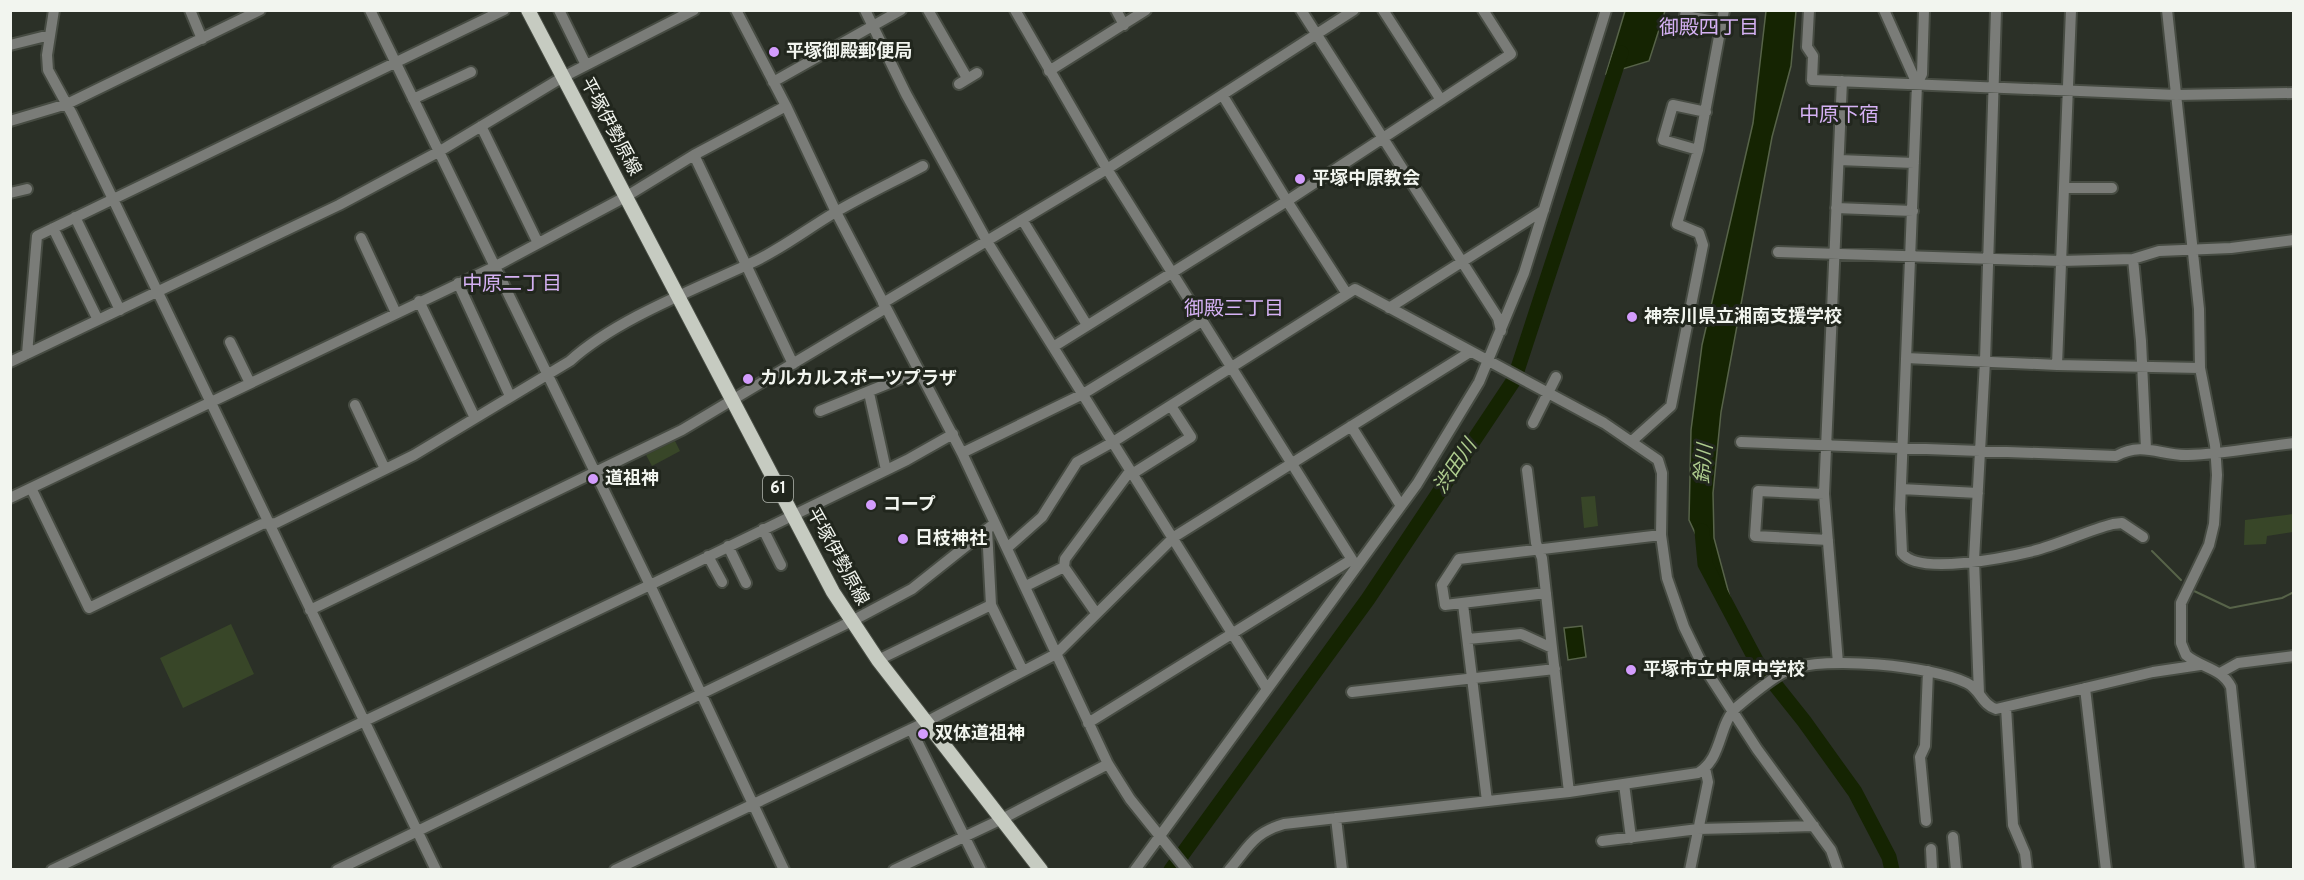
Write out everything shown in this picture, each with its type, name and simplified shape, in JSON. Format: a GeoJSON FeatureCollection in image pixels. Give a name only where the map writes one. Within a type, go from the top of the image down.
{"type":"FeatureCollection","features":[{"type":"Feature","properties":{"kind":"main road","name":"平塚伊勢原線"},"geometry":{"type":"LineString","coordinates":[[528,10],[833,592],[878,660],[1041,870]]}},
{"type":"Feature","properties":{"kind":"street"},"geometry":{"type":"LineString","coordinates":[[54,10],[48,70],[67,104],[436,870]]}},
{"type":"Feature","properties":{"kind":"street"},"geometry":{"type":"LineString","coordinates":[[190,10],[202,39]]}},
{"type":"Feature","properties":{"kind":"street"},"geometry":{"type":"LineString","coordinates":[[10,121],[67,104],[202,39],[241,15],[260,10]]}},
{"type":"Feature","properties":{"kind":"street"},"geometry":{"type":"LineString","coordinates":[[370,10],[440,151],[593,473],[650,585],[699,694],[784,870]]}},
{"type":"Feature","properties":{"kind":"street"},"geometry":{"type":"LineString","coordinates":[[27,354],[37,236],[504,10]]}},
{"type":"Feature","properties":{"kind":"street"},"geometry":{"type":"LineString","coordinates":[[559,10],[586,65]]}},
{"type":"Feature","properties":{"kind":"street"},"geometry":{"type":"LineString","coordinates":[[10,362],[339,205],[440,151],[563,77],[694,10]]}},
{"type":"Feature","properties":{"kind":"street"},"geometry":{"type":"LineString","coordinates":[[736,10],[786,106],[836,212],[953,434],[991,526],[1007,548],[1026,586],[1108,764],[1130,799],[1187,870]]}},
{"type":"Feature","properties":{"kind":"street"},"geometry":{"type":"LineString","coordinates":[[865,10],[906,94],[988,243],[1267,689]]}},
{"type":"Feature","properties":{"kind":"street"},"geometry":{"type":"LineString","coordinates":[[774,82],[901,10]]}},
{"type":"Feature","properties":{"kind":"street"},"geometry":{"type":"LineString","coordinates":[[928,10],[968,78]]}},
{"type":"Feature","properties":{"kind":"street"},"geometry":{"type":"LineString","coordinates":[[1015,10],[1107,169],[1354,563]]}},
{"type":"Feature","properties":{"kind":"street"},"geometry":{"type":"LineString","coordinates":[[1116,10],[1124,25]]}},
{"type":"Feature","properties":{"kind":"street"},"geometry":{"type":"LineString","coordinates":[[1049,71],[1146,10]]}},
{"type":"Feature","properties":{"kind":"street"},"geometry":{"type":"LineString","coordinates":[[1301,10],[1498,318],[1501,331]]}},
{"type":"Feature","properties":{"kind":"street"},"geometry":{"type":"LineString","coordinates":[[310,610],[682,430],[793,364],[1107,169],[1354,10]]}},
{"type":"Feature","properties":{"kind":"street"},"geometry":{"type":"LineString","coordinates":[[1383,10],[1441,100]]}},
{"type":"Feature","properties":{"kind":"street"},"geometry":{"type":"LineString","coordinates":[[1053,346],[1287,201],[1511,54],[1483,10]]}},
{"type":"Feature","properties":{"kind":"street"},"geometry":{"type":"LineString","coordinates":[[1135,870],[1188,801],[1354,563],[1401,506],[1479,382],[1501,331],[1544,210],[1606,10]]}},
{"type":"Feature","properties":{"kind":"street"},"geometry":{"type":"LineString","coordinates":[[1686,10],[1685,16],[1722,22]]}},
{"type":"Feature","properties":{"kind":"street"},"geometry":{"type":"LineString","coordinates":[[1632,441],[1671,406],[1703,245],[1699,233],[1677,224],[1698,150],[1716,64],[1724,10]]}},
{"type":"Feature","properties":{"kind":"street"},"geometry":{"type":"LineString","coordinates":[[1809,10],[1807,47],[1814,56],[1812,80],[2176,95],[2294,93]]}},
{"type":"Feature","properties":{"kind":"street"},"geometry":{"type":"LineString","coordinates":[[1884,10],[1917,84]]}},
{"type":"Feature","properties":{"kind":"street"},"geometry":{"type":"LineString","coordinates":[[1924,10],[1922,74],[1917,84],[1899,539],[1904,557],[1922,564],[1974,560],[2035,550],[2113,524],[2122,524],[2143,537]]}},
{"type":"Feature","properties":{"kind":"street"},"geometry":{"type":"LineString","coordinates":[[1978,694],[1974,560],[1985,361],[1996,10]]}},
{"type":"Feature","properties":{"kind":"street"},"geometry":{"type":"LineString","coordinates":[[2057,365],[2071,10]]}},
{"type":"Feature","properties":{"kind":"street"},"geometry":{"type":"LineString","coordinates":[[2168,10],[2199,309],[2200,368],[2216,451],[2214,524],[2201,564],[2181,603],[2179,616],[2181,643],[2186,655],[2220,672],[2231,687],[2250,870]]}},
{"type":"Feature","properties":{"kind":"street"},"geometry":{"type":"LineString","coordinates":[[10,45],[50,36]]}},
{"type":"Feature","properties":{"kind":"street"},"geometry":{"type":"LineString","coordinates":[[1716,64],[1727,66]]}},
{"type":"Feature","properties":{"kind":"street"},"geometry":{"type":"LineString","coordinates":[[413,99],[471,72]]}},
{"type":"Feature","properties":{"kind":"street"},"geometry":{"type":"LineString","coordinates":[[1838,663],[1824,494],[1842,81]]}},
{"type":"Feature","properties":{"kind":"street"},"geometry":{"type":"LineString","coordinates":[[1223,96],[1347,294]]}},
{"type":"Feature","properties":{"kind":"street"},"geometry":{"type":"LineString","coordinates":[[1698,150],[1663,140],[1673,105],[1706,112]]}},
{"type":"Feature","properties":{"kind":"street"},"geometry":{"type":"LineString","coordinates":[[10,498],[494,267],[627,196],[693,156],[786,106]]}},
{"type":"Feature","properties":{"kind":"street"},"geometry":{"type":"LineString","coordinates":[[481,126],[538,243]]}},
{"type":"Feature","properties":{"kind":"street"},"geometry":{"type":"LineString","coordinates":[[693,156],[793,364]]}},
{"type":"Feature","properties":{"kind":"street"},"geometry":{"type":"LineString","coordinates":[[1839,160],[1914,163]]}},
{"type":"Feature","properties":{"kind":"street"},"geometry":{"type":"LineString","coordinates":[[31,488],[89,608],[268,522],[276,523],[385,469],[475,418],[632,320],[744,265],[836,212],[923,166]]}},
{"type":"Feature","properties":{"kind":"street"},"geometry":{"type":"LineString","coordinates":[[2064,188],[2112,188]]}},
{"type":"Feature","properties":{"kind":"street"},"geometry":{"type":"LineString","coordinates":[[10,193],[27,189]]}},
{"type":"Feature","properties":{"kind":"street"},"geometry":{"type":"LineString","coordinates":[[1836,208],[1913,211]]}},
{"type":"Feature","properties":{"kind":"street"},"geometry":{"type":"LineString","coordinates":[[1389,308],[1461,260],[1544,210]]}},
{"type":"Feature","properties":{"kind":"street"},"geometry":{"type":"LineString","coordinates":[[75,217],[120,310]]}},
{"type":"Feature","properties":{"kind":"street"},"geometry":{"type":"LineString","coordinates":[[1023,221],[1087,325]]}},
{"type":"Feature","properties":{"kind":"street"},"geometry":{"type":"LineString","coordinates":[[53,228],[98,320]]}},
{"type":"Feature","properties":{"kind":"street"},"geometry":{"type":"LineString","coordinates":[[361,238],[396,313]]}},
{"type":"Feature","properties":{"kind":"street"},"geometry":{"type":"LineString","coordinates":[[1778,252],[2061,261],[2133,259],[2159,251],[2294,240]]}},
{"type":"Feature","properties":{"kind":"street"},"geometry":{"type":"LineString","coordinates":[[2133,259],[2146,449]]}},
{"type":"Feature","properties":{"kind":"street"},"geometry":{"type":"LineString","coordinates":[[458,283],[510,396]]}},
{"type":"Feature","properties":{"kind":"street"},"geometry":{"type":"LineString","coordinates":[[1007,548],[1042,517],[1077,462],[1231,369],[1356,289],[1547,392],[1632,441],[1658,460],[1662,472],[1660,535],[1667,578],[1683,627],[1702,664],[1734,710],[1756,749],[1831,850],[1838,870]]}},
{"type":"Feature","properties":{"kind":"street"},"geometry":{"type":"LineString","coordinates":[[419,301],[475,418]]}},
{"type":"Feature","properties":{"kind":"street"},"geometry":{"type":"LineString","coordinates":[[962,453],[1083,394],[1202,321]]}},
{"type":"Feature","properties":{"kind":"street"},"geometry":{"type":"LineString","coordinates":[[230,342],[250,382]]}},
{"type":"Feature","properties":{"kind":"street"},"geometry":{"type":"LineString","coordinates":[[615,870],[926,722],[1056,654],[1174,537],[1470,352]]}},
{"type":"Feature","properties":{"kind":"street"},"geometry":{"type":"LineString","coordinates":[[1906,358],[2142,368],[2200,368]]}},
{"type":"Feature","properties":{"kind":"street"},"geometry":{"type":"LineString","coordinates":[[820,411],[919,371]]}},
{"type":"Feature","properties":{"kind":"street"},"geometry":{"type":"LineString","coordinates":[[1533,423],[1556,377]]}},
{"type":"Feature","properties":{"kind":"street"},"geometry":{"type":"LineString","coordinates":[[869,393],[886,470]]}},
{"type":"Feature","properties":{"kind":"street"},"geometry":{"type":"LineString","coordinates":[[355,405],[385,469]]}},
{"type":"Feature","properties":{"kind":"street"},"geometry":{"type":"LineString","coordinates":[[1096,613],[1064,567],[1065,559],[1131,472],[1191,437],[1171,406]]}},
{"type":"Feature","properties":{"kind":"street"},"geometry":{"type":"LineString","coordinates":[[1351,426],[1401,506]]}},
{"type":"Feature","properties":{"kind":"street"},"geometry":{"type":"LineString","coordinates":[[58,868],[650,585],[886,470],[953,434]]}},
{"type":"Feature","properties":{"kind":"street"},"geometry":{"type":"LineString","coordinates":[[1741,442],[2116,456],[2125,451],[2146,449],[2187,455],[2294,443]]}},
{"type":"Feature","properties":{"kind":"street"},"geometry":{"type":"LineString","coordinates":[[1527,470],[1556,669],[1569,792]]}},
{"type":"Feature","properties":{"kind":"street"},"geometry":{"type":"LineString","coordinates":[[1901,489],[1978,493]]}},
{"type":"Feature","properties":{"kind":"street"},"geometry":{"type":"LineString","coordinates":[[1824,494],[1758,491],[1755,536],[1828,540]]}},
{"type":"Feature","properties":{"kind":"street"},"geometry":{"type":"LineString","coordinates":[[991,526],[991,605],[1023,671]]}},
{"type":"Feature","properties":{"kind":"street"},"geometry":{"type":"LineString","coordinates":[[337,870],[852,621],[912,589],[991,526]]}},
{"type":"Feature","properties":{"kind":"street"},"geometry":{"type":"LineString","coordinates":[[763,529],[781,565]]}},
{"type":"Feature","properties":{"kind":"street"},"geometry":{"type":"LineString","coordinates":[[1546,593],[1445,605],[1442,585],[1459,559],[1660,535]]}},
{"type":"Feature","properties":{"kind":"street"},"geometry":{"type":"LineString","coordinates":[[728,546],[746,583]]}},
{"type":"Feature","properties":{"kind":"street"},"geometry":{"type":"LineString","coordinates":[[708,556],[722,582]]}},
{"type":"Feature","properties":{"kind":"street"},"geometry":{"type":"LineString","coordinates":[[1088,723],[1354,563]]}},
{"type":"Feature","properties":{"kind":"street"},"geometry":{"type":"LineString","coordinates":[[1026,586],[1064,567]]}},
{"type":"Feature","properties":{"kind":"street"},"geometry":{"type":"LineString","coordinates":[[1463,603],[1487,801]]}},
{"type":"Feature","properties":{"kind":"street"},"geometry":{"type":"LineString","coordinates":[[878,660],[991,605]]}},
{"type":"Feature","properties":{"kind":"street"},"geometry":{"type":"LineString","coordinates":[[1468,639],[1521,634],[1552,648]]}},
{"type":"Feature","properties":{"kind":"street"},"geometry":{"type":"LineString","coordinates":[[2220,672],[2238,663],[2294,656]]}},
{"type":"Feature","properties":{"kind":"street"},"geometry":{"type":"LineString","coordinates":[[1229,870],[1254,837],[1269,828],[1688,776],[1706,768],[1712,761],[1734,710],[1790,669],[1838,663],[1897,665],[1928,671],[1968,683],[1988,707],[1996,709],[2153,672],[2200,664]]}},
{"type":"Feature","properties":{"kind":"street"},"geometry":{"type":"LineString","coordinates":[[1352,693],[1556,669]]}},
{"type":"Feature","properties":{"kind":"street"},"geometry":{"type":"LineString","coordinates":[[1926,821],[1920,757],[1924,746],[1928,671]]}},
{"type":"Feature","properties":{"kind":"street"},"geometry":{"type":"LineString","coordinates":[[2085,688],[2106,870]]}},
{"type":"Feature","properties":{"kind":"street"},"geometry":{"type":"LineString","coordinates":[[2006,707],[2013,825],[2025,853],[2026,870]]}},
{"type":"Feature","properties":{"kind":"street"},"geometry":{"type":"LineString","coordinates":[[911,729],[981,870]]}},
{"type":"Feature","properties":{"kind":"street"},"geometry":{"type":"LineString","coordinates":[[894,870],[1002,819],[1108,764]]}},
{"type":"Feature","properties":{"kind":"street"},"geometry":{"type":"LineString","coordinates":[[1690,870],[1708,782],[1706,768]]}},
{"type":"Feature","properties":{"kind":"street"},"geometry":{"type":"LineString","coordinates":[[1624,784],[1631,838]]}},
{"type":"Feature","properties":{"kind":"street"},"geometry":{"type":"LineString","coordinates":[[1336,818],[1342,870]]}},
{"type":"Feature","properties":{"kind":"street"},"geometry":{"type":"LineString","coordinates":[[1602,842],[1698,829],[1814,826]]}},
{"type":"Feature","properties":{"kind":"street"},"geometry":{"type":"LineString","coordinates":[[1953,837],[1956,870]]}},
{"type":"Feature","properties":{"kind":"street"},"geometry":{"type":"LineString","coordinates":[[1931,849],[1932,870]]}},
{"type":"Feature","properties":{"kind":"shaded area"},"geometry":{"type":"Polygon","coordinates":[[[675,441],[680,451],[652,466],[646,455],[675,441]]]}},
{"type":"Feature","properties":{"kind":"shaded area"},"geometry":{"type":"Polygon","coordinates":[[[1595,496],[1598,526],[1584,528],[1581,497],[1595,496]]]}},
{"type":"Feature","properties":{"kind":"shaded area"},"geometry":{"type":"Polygon","coordinates":[[[2293,514],[2293,532],[2267,536],[2266,544],[2244,545],[2245,520],[2293,514]]]}},
{"type":"Feature","properties":{"kind":"shaded area"},"geometry":{"type":"Polygon","coordinates":[[[231,624],[254,674],[183,708],[160,658],[231,624]]]}},
{"type":"Feature","properties":{"kind":"water"},"geometry":{"type":"Polygon","coordinates":[[[1625,11],[1665,11],[1649,61],[1606,74],[1625,11]]]}},
{"type":"Feature","properties":{"kind":"water"},"geometry":{"type":"Polygon","coordinates":[[[1766,11],[1796,11],[1791,66],[1772,137],[1721,412],[1713,493],[1714,538],[1736,620],[1689,520],[1691,430],[1702,345],[1753,123],[1766,11]]]}},
{"type":"Feature","properties":{"kind":"water"},"geometry":{"type":"Polygon","coordinates":[[[1582,626],[1586,657],[1568,660],[1564,628],[1582,626]]]}},
{"type":"Feature","properties":{"kind":"waterway","name":"渋田川"},"geometry":{"type":"LineString","coordinates":[[1171,870],[1368,599],[1514,380],[1621,53]]}},
{"type":"Feature","properties":{"kind":"waterway","name":"鈴川"},"geometry":{"type":"LineString","coordinates":[[1702,531],[1705,564],[1757,662],[1804,721],[1855,792],[1889,857],[1892,870]]}},
{"type":"Feature","properties":{"kind":"waterway"},"geometry":{"type":"LineString","coordinates":[[2152,551],[2181,580]]}},
{"type":"Feature","properties":{"kind":"waterway"},"geometry":{"type":"LineString","coordinates":[[2192,590],[2230,608],[2282,598],[2294,592]]}},
{"type":"Feature","properties":{"kind":"place","name":"平塚御殿郵便局"},"geometry":{"type":"Point","coordinates":[774,52]}},
{"type":"Feature","properties":{"kind":"place","name":"平塚中原教会"},"geometry":{"type":"Point","coordinates":[1300,179]}},
{"type":"Feature","properties":{"kind":"place","name":"神奈川県立湘南支援学校"},"geometry":{"type":"Point","coordinates":[1632,317]}},
{"type":"Feature","properties":{"kind":"place","name":"カルカルスポーツプラザ"},"geometry":{"type":"Point","coordinates":[748,379]}},
{"type":"Feature","properties":{"kind":"place","name":"道祖神"},"geometry":{"type":"Point","coordinates":[593,479]}},
{"type":"Feature","properties":{"kind":"place","name":"コープ"},"geometry":{"type":"Point","coordinates":[871,505]}},
{"type":"Feature","properties":{"kind":"place","name":"日枝神社"},"geometry":{"type":"Point","coordinates":[903,539]}},
{"type":"Feature","properties":{"kind":"place","name":"平塚市立中原中学校"},"geometry":{"type":"Point","coordinates":[1631,670]}},
{"type":"Feature","properties":{"kind":"place","name":"双体道祖神"},"geometry":{"type":"Point","coordinates":[923,734]}},
{"type":"Feature","properties":{"kind":"district","name":"御殿四丁目"},"geometry":{"type":"Point","coordinates":[1709,29]}},
{"type":"Feature","properties":{"kind":"district","name":"中原下宿"},"geometry":{"type":"Point","coordinates":[1839,116]}},
{"type":"Feature","properties":{"kind":"district","name":"中原二丁目"},"geometry":{"type":"Point","coordinates":[512,285]}},
{"type":"Feature","properties":{"kind":"district","name":"御殿三丁目"},"geometry":{"type":"Point","coordinates":[1234,310]}}]}
